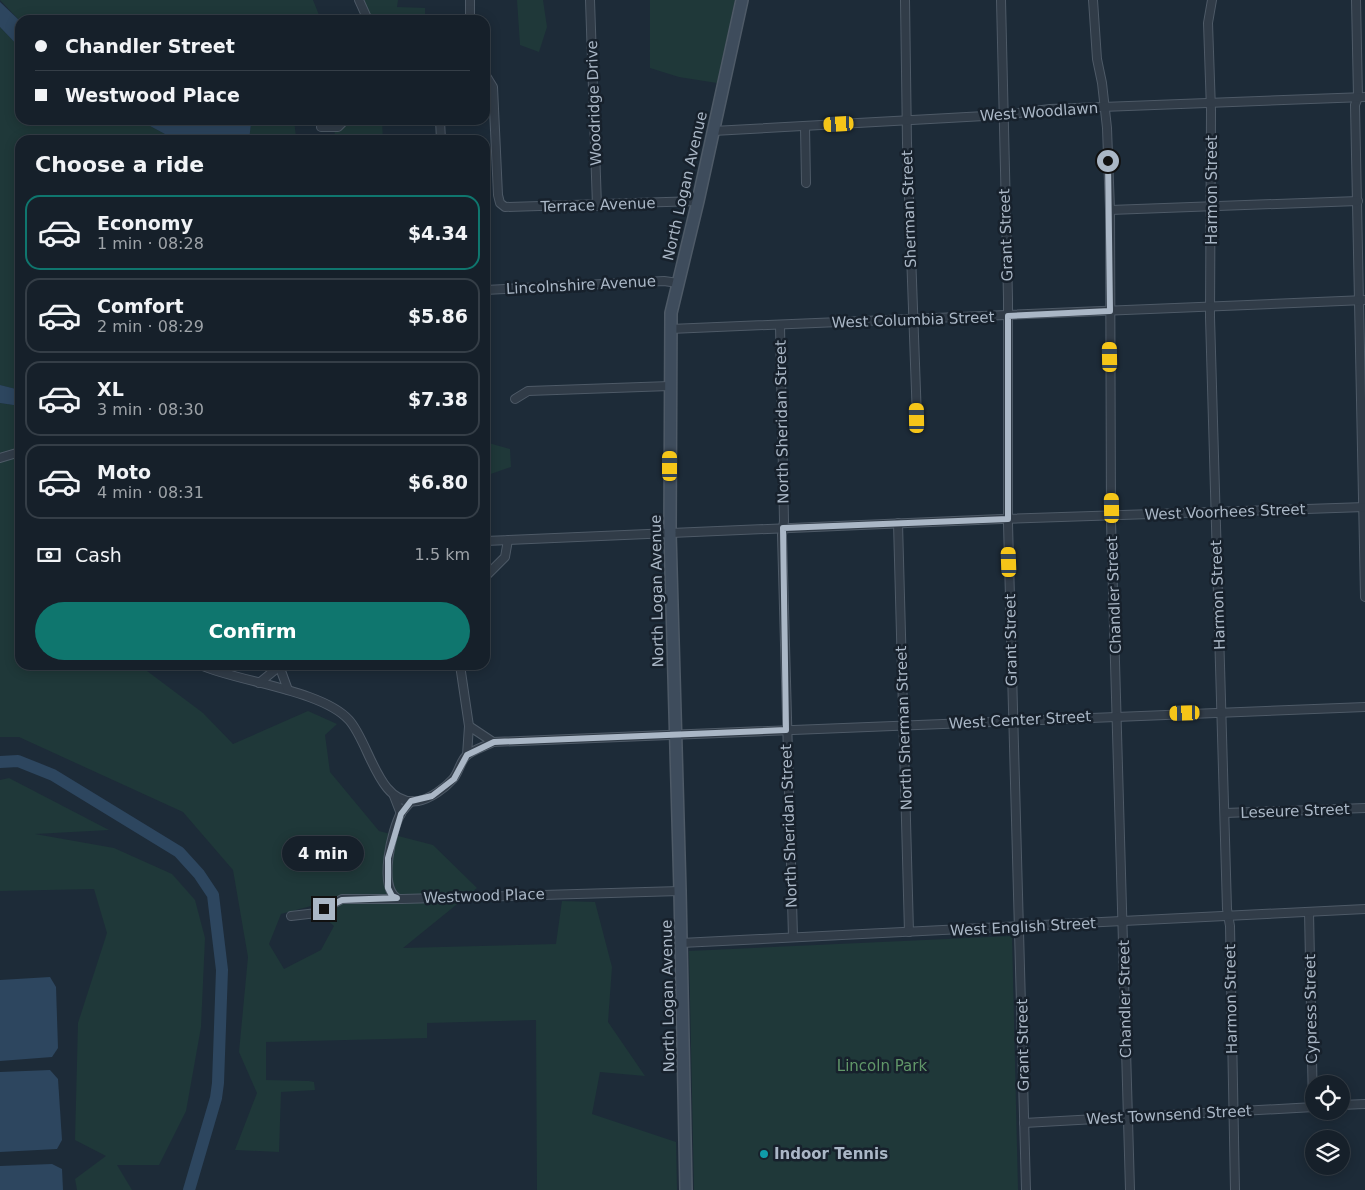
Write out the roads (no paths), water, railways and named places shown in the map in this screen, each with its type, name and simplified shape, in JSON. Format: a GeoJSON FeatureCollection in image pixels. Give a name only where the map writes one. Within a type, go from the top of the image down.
{"type":"FeatureCollection","features":[{"type":"Feature","properties":{"kind":"street"},"geometry":{"type":"LineString","coordinates":[[359,0],[366,15]]}},
{"type":"Feature","properties":{"kind":"street"},"geometry":{"type":"LineString","coordinates":[[470,0],[470,15]]}},
{"type":"Feature","properties":{"kind":"street","name":"Woodridge Drive"},"geometry":{"type":"LineString","coordinates":[[590,0],[597,206]]}},
{"type":"Feature","properties":{"kind":"street","name":"North Logan Avenue"},"geometry":{"type":"LineString","coordinates":[[686,1190],[682,943],[670,533],[670,330],[671,313],[698,201],[742,0]]}},
{"type":"Feature","properties":{"kind":"street","name":"Sherman Street"},"geometry":{"type":"LineString","coordinates":[[905,0],[909,236],[917,418]]}},
{"type":"Feature","properties":{"kind":"street","name":"Grant Street"},"geometry":{"type":"LineString","coordinates":[[1001,0],[1008,316],[1008,519],[1026,1190]]}},
{"type":"Feature","properties":{"kind":"street","name":"Chandler Street"},"geometry":{"type":"LineString","coordinates":[[1093,0],[1097,59],[1105,107],[1110,210],[1112,516],[1130,1190]]}},
{"type":"Feature","properties":{"kind":"street","name":"Harmon Street"},"geometry":{"type":"LineString","coordinates":[[1212,0],[1208,23],[1211,307],[1235,1190]]}},
{"type":"Feature","properties":{"kind":"street"},"geometry":{"type":"LineString","coordinates":[[1356,0],[1361,97],[1355,105],[1363,300],[1365,597]]}},
{"type":"Feature","properties":{"kind":"street","name":"Terrace Avenue"},"geometry":{"type":"LineString","coordinates":[[490,82],[493,87],[498,195],[500,203],[509,208],[698,201]]}},
{"type":"Feature","properties":{"kind":"street","name":"West Woodlawn"},"geometry":{"type":"LineString","coordinates":[[713,131],[1003,115],[1050,109],[1361,97]]}},
{"type":"Feature","properties":{"kind":"street"},"geometry":{"type":"LineString","coordinates":[[321,127],[338,127],[340,125]]}},
{"type":"Feature","properties":{"kind":"street"},"geometry":{"type":"LineString","coordinates":[[805,126],[806,184]]}},
{"type":"Feature","properties":{"kind":"street"},"geometry":{"type":"LineString","coordinates":[[1110,210],[1358,201]]}},
{"type":"Feature","properties":{"kind":"street","name":"Lincolnshire Avenue"},"geometry":{"type":"LineString","coordinates":[[490,290],[664,281],[678,283]]}},
{"type":"Feature","properties":{"kind":"street","name":"West Columbia Street"},"geometry":{"type":"LineString","coordinates":[[670,330],[1363,300]]}},
{"type":"Feature","properties":{"kind":"street","name":"North Sheridan Street"},"geometry":{"type":"LineString","coordinates":[[780,326],[786,730],[793,937]]}},
{"type":"Feature","properties":{"kind":"street"},"geometry":{"type":"LineString","coordinates":[[515,399],[528,391],[670,386]]}},
{"type":"Feature","properties":{"kind":"street"},"geometry":{"type":"LineString","coordinates":[[0,458],[15,454]]}},
{"type":"Feature","properties":{"kind":"street","name":"West Voorhees Street"},"geometry":{"type":"LineString","coordinates":[[490,541],[898,523],[1364,507]]}},
{"type":"Feature","properties":{"kind":"street","name":"North Sherman Street"},"geometry":{"type":"LineString","coordinates":[[898,523],[909,932]]}},
{"type":"Feature","properties":{"kind":"street"},"geometry":{"type":"LineString","coordinates":[[490,572],[504,557],[508,540]]}},
{"type":"Feature","properties":{"kind":"street"},"geometry":{"type":"LineString","coordinates":[[212,670],[221,674],[288,690],[321,701],[348,718],[363,738],[382,784],[394,796],[401,814]]}},
{"type":"Feature","properties":{"kind":"street"},"geometry":{"type":"LineString","coordinates":[[259,683],[277,670]]}},
{"type":"Feature","properties":{"kind":"street"},"geometry":{"type":"LineString","coordinates":[[282,670],[288,690]]}},
{"type":"Feature","properties":{"kind":"street"},"geometry":{"type":"LineString","coordinates":[[394,796],[411,801],[432,796],[454,779],[467,755],[469,726],[461,670]]}},
{"type":"Feature","properties":{"kind":"street","name":"West Center Street"},"geometry":{"type":"LineString","coordinates":[[494,742],[1365,707]]}},
{"type":"Feature","properties":{"kind":"street"},"geometry":{"type":"LineString","coordinates":[[469,726],[494,742]]}},
{"type":"Feature","properties":{"kind":"street"},"geometry":{"type":"LineString","coordinates":[[467,755],[494,742]]}},
{"type":"Feature","properties":{"kind":"street"},"geometry":{"type":"LineString","coordinates":[[397,898],[392,896],[388,888],[388,858],[401,814],[411,801]]}},
{"type":"Feature","properties":{"kind":"street","name":"Leseure Street"},"geometry":{"type":"LineString","coordinates":[[1225,813],[1365,808]]}},
{"type":"Feature","properties":{"kind":"street","name":"Westwood Place"},"geometry":{"type":"LineString","coordinates":[[291,916],[316,913],[342,900],[680,891]]}},
{"type":"Feature","properties":{"kind":"street","name":"West English Street"},"geometry":{"type":"LineString","coordinates":[[682,943],[1365,910]]}},
{"type":"Feature","properties":{"kind":"street","name":"Cypress Street"},"geometry":{"type":"LineString","coordinates":[[1309,912],[1312,1075]]}},
{"type":"Feature","properties":{"kind":"street"},"geometry":{"type":"LineString","coordinates":[[1350,1105],[1365,1104]]}},
{"type":"Feature","properties":{"kind":"street","name":"West Townsend Street"},"geometry":{"type":"LineString","coordinates":[[1024,1123],[1305,1108]]}},
{"type":"Feature","properties":{"kind":"water"},"geometry":{"type":"Polygon","coordinates":[[[0,2],[15,16],[15,43],[0,27],[0,2]]]}},
{"type":"Feature","properties":{"kind":"water"},"geometry":{"type":"Polygon","coordinates":[[[148,125],[251,125],[250,135],[167,135],[148,125]]]}},
{"type":"Feature","properties":{"kind":"water"},"geometry":{"type":"Polygon","coordinates":[[[0,385],[15,389],[15,405],[0,403],[0,385]]]}},
{"type":"Feature","properties":{"kind":"water"},"geometry":{"type":"Polygon","coordinates":[[[50,977],[56,987],[58,1048],[52,1057],[0,1061],[0,980],[50,977]]]}},
{"type":"Feature","properties":{"kind":"water"},"geometry":{"type":"Polygon","coordinates":[[[50,1070],[58,1079],[62,1140],[57,1149],[0,1152],[0,1072],[50,1070]]]}},
{"type":"Feature","properties":{"kind":"water"},"geometry":{"type":"Polygon","coordinates":[[[52,1164],[62,1169],[63,1190],[0,1190],[0,1166],[52,1164]]]}},
{"type":"Feature","properties":{"kind":"waterway"},"geometry":{"type":"LineString","coordinates":[[0,762],[18,761],[53,775],[179,852],[199,874],[213,895],[222,970],[218,1083],[216,1098],[189,1190]]}},
{"type":"Feature","properties":{"kind":"place","name":"Indoor Tennis"},"geometry":{"type":"Point","coordinates":[764,1154]}},
{"type":"Feature","properties":{"kind":"park label","name":"Lincoln Park"},"geometry":{"type":"Point","coordinates":[882,1066]}}]}
